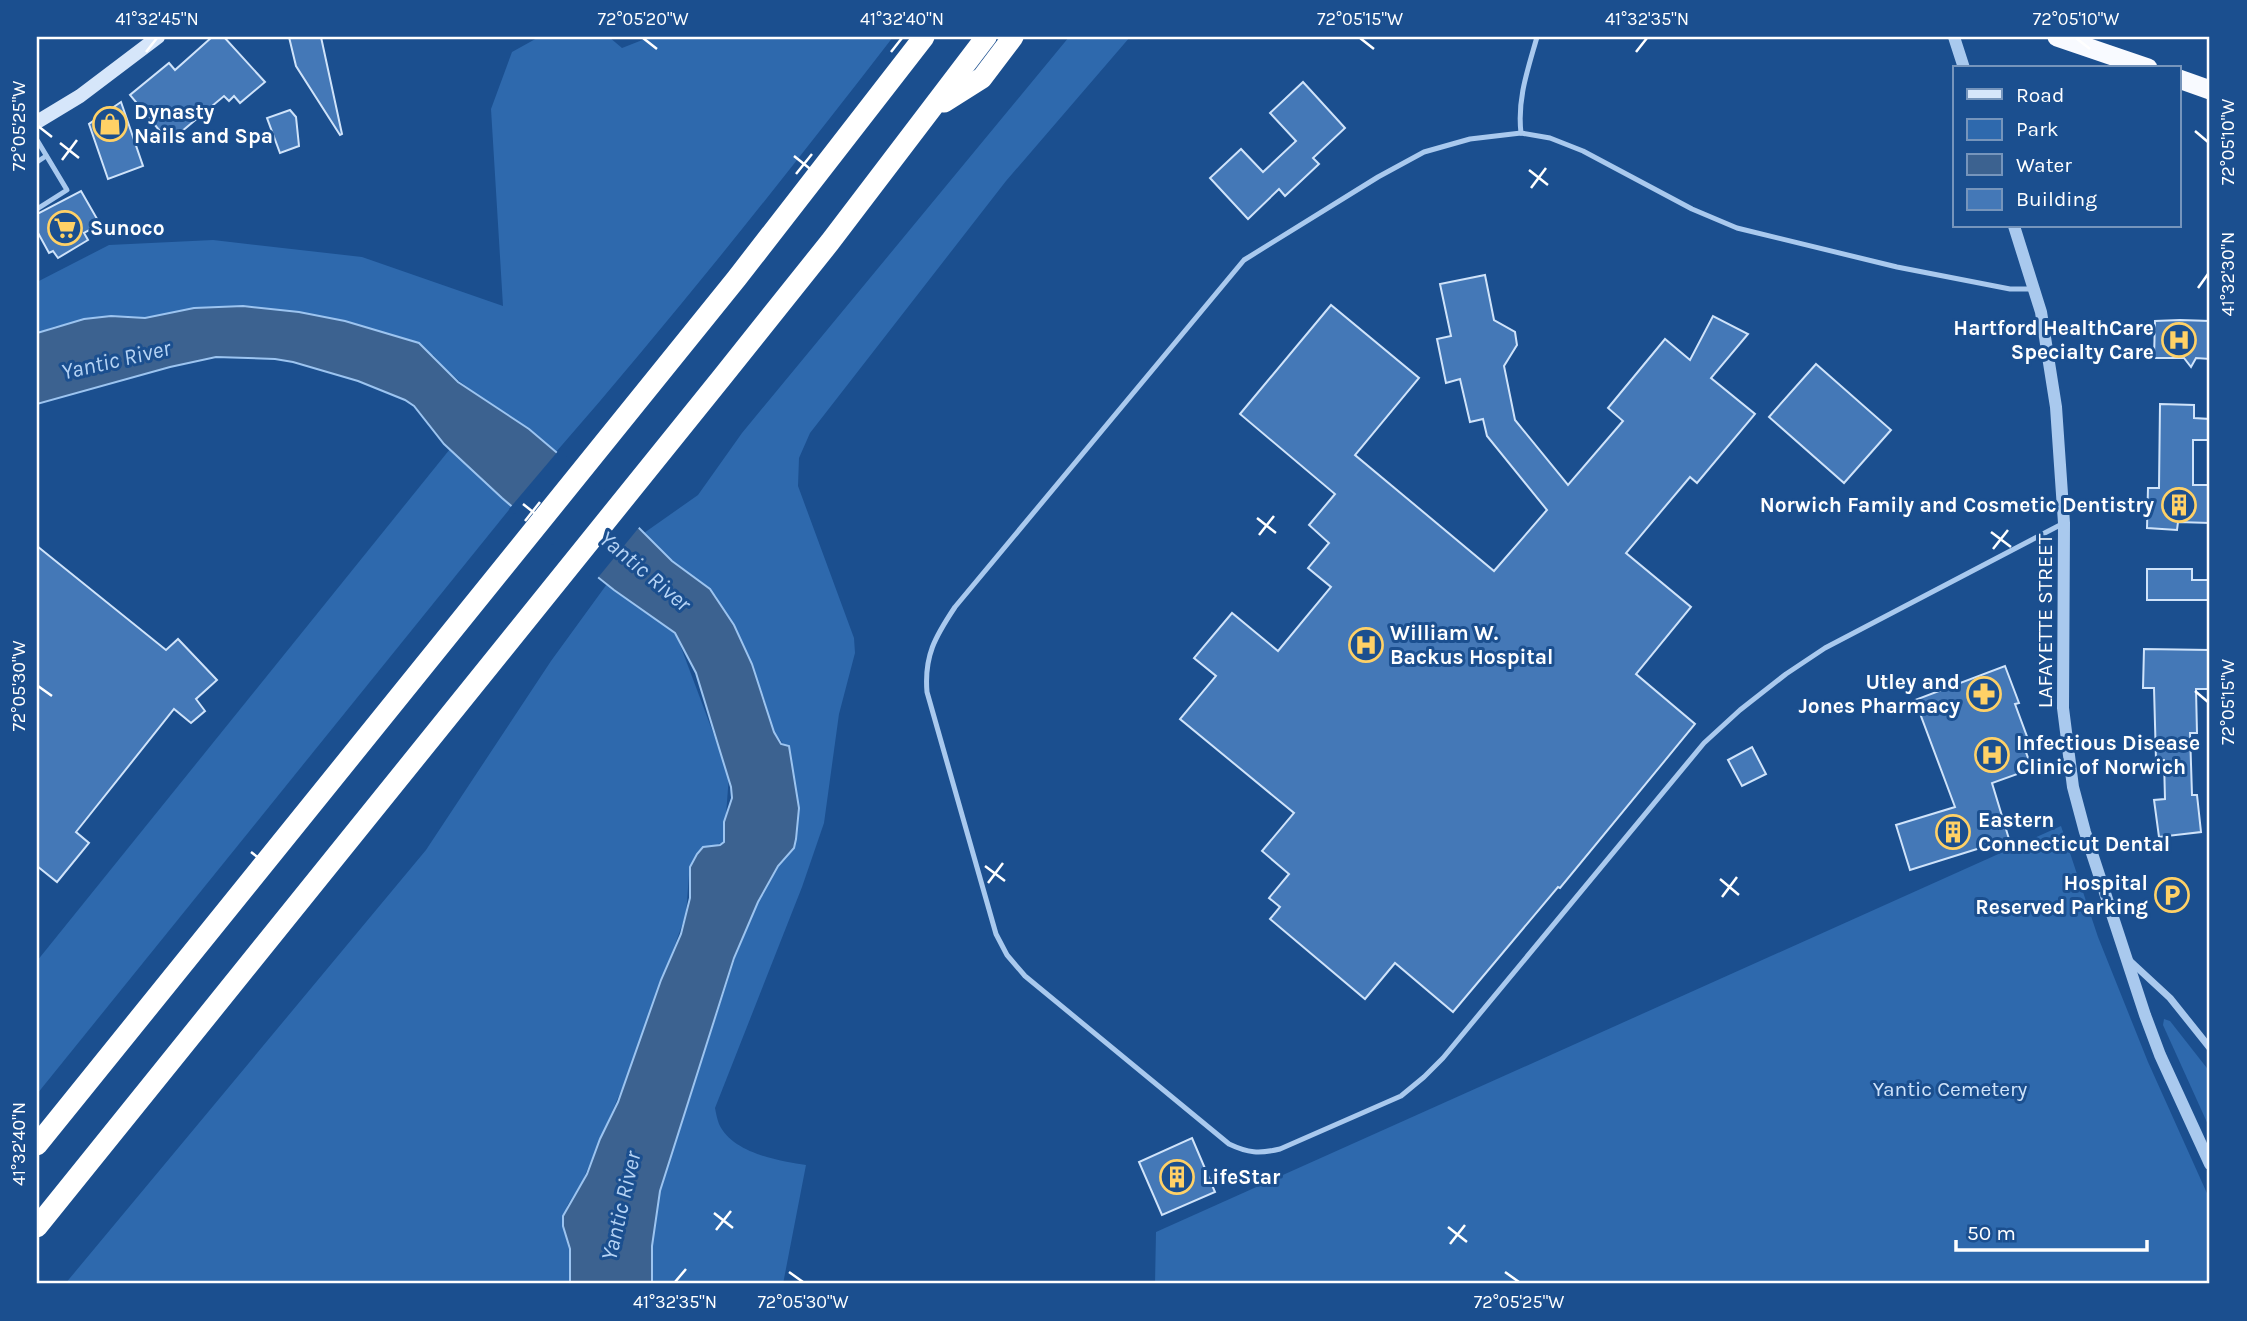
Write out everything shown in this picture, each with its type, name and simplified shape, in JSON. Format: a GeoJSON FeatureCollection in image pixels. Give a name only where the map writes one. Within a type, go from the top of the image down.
{"type":"FeatureCollection","features":[{"type":"Feature","properties":{"kind":"highway"},"geometry":{"type":"LineString","coordinates":[[37,1145],[618,425],[837,151],[924,37]]}},
{"type":"Feature","properties":{"kind":"highway"},"geometry":{"type":"LineString","coordinates":[[37,1227],[830,242],[986,37]]}},
{"type":"Feature","properties":{"kind":"highway"},"geometry":{"type":"LineString","coordinates":[[933,109],[982,78],[1013,37]]}},
{"type":"Feature","properties":{"kind":"highway"},"geometry":{"type":"LineString","coordinates":[[2057,37],[2142,66]]}},
{"type":"Feature","properties":{"kind":"highway"},"geometry":{"type":"LineString","coordinates":[[2180,79],[2210,90]]}},
{"type":"Feature","properties":{"kind":"main road"},"geometry":{"type":"LineString","coordinates":[[37,122],[80,96],[158,37]]}},
{"type":"Feature","properties":{"kind":"street"},"geometry":{"type":"LineString","coordinates":[[1954,37],[1963,66]]}},
{"type":"Feature","properties":{"kind":"street","name":"LAFAYETTE STREET"},"geometry":{"type":"LineString","coordinates":[[2015,228],[2045,333],[2061,457],[2064,523],[2062,682],[2069,763],[2085,832],[2126,957],[2161,1055],[2210,1164]]}},
{"type":"Feature","properties":{"kind":"street"},"geometry":{"type":"LineString","coordinates":[[2126,957],[2170,998],[2210,1048]]}},
{"type":"Feature","properties":{"kind":"lane"},"geometry":{"type":"LineString","coordinates":[[1521,132],[1520,99],[1537,37]]}},
{"type":"Feature","properties":{"kind":"lane"},"geometry":{"type":"LineString","coordinates":[[2034,289],[2010,289],[1897,267],[1737,228],[1692,209],[1583,151],[1550,138],[1521,132],[1470,139],[1424,152],[1378,177],[1244,260],[955,607],[936,635],[928,658],[927,692],[996,934],[1007,955],[1025,976],[1229,1144],[1245,1152],[1258,1154],[1280,1149],[1401,1096],[1424,1077],[1443,1058],[1704,743],[1740,710],[1786,674],[1827,648],[2064,523]]}},
{"type":"Feature","properties":{"kind":"lane"},"geometry":{"type":"LineString","coordinates":[[37,140],[66,190],[37,209]]}},
{"type":"Feature","properties":{"kind":"lane"},"geometry":{"type":"LineString","coordinates":[[37,162],[46,156]]}},
{"type":"Feature","properties":{"kind":"green space"},"geometry":{"type":"Polygon","coordinates":[[[539,37],[609,37],[622,48],[650,37],[893,37],[728,247],[556,452],[520,423],[468,388],[433,355],[159,317],[56,326],[37,333],[37,282],[109,245],[213,240],[362,257],[503,306],[491,109],[512,52],[539,37]]]}},
{"type":"Feature","properties":{"kind":"green space"},"geometry":{"type":"Polygon","coordinates":[[[1069,37],[1130,37],[1006,181],[810,433],[799,458],[798,486],[854,638],[855,653],[839,714],[824,823],[802,887],[715,1108],[725,1134],[745,1149],[806,1165],[783,1284],[652,1284],[652,1246],[660,1191],[735,958],[758,902],[796,839],[799,808],[789,751],[774,732],[761,689],[716,596],[672,561],[644,533],[698,495],[742,433],[1069,37]]]}},
{"type":"Feature","properties":{"kind":"green space"},"geometry":{"type":"Polygon","coordinates":[[[450,449],[512,506],[37,1094],[37,961],[450,449]]]}},
{"type":"Feature","properties":{"kind":"green space"},"geometry":{"type":"Polygon","coordinates":[[[607,584],[676,634],[729,775],[724,842],[699,851],[689,875],[686,914],[632,1065],[582,1182],[567,1206],[564,1230],[570,1253],[571,1284],[65,1284],[426,850],[551,661],[607,584]]]}},
{"type":"Feature","properties":{"kind":"green space","name":"Yantic Cemetery"},"geometry":{"type":"Polygon","coordinates":[[[2061,826],[2098,937],[2148,1062],[2210,1200],[2210,1284],[1155,1284],[1156,1232],[2061,826]]]}},
{"type":"Feature","properties":{"kind":"green space"},"geometry":{"type":"Polygon","coordinates":[[[2164,1019],[2170,1021],[2210,1072],[2210,1129],[2163,1025],[2164,1019]]]}},
{"type":"Feature","properties":{"kind":"water","name":"Yantic River"},"geometry":{"type":"Polygon","coordinates":[[[243,306],[299,312],[345,321],[419,343],[458,382],[529,429],[602,491],[672,561],[710,589],[734,625],[752,664],[774,732],[781,744],[789,746],[799,808],[794,848],[778,866],[758,902],[734,958],[660,1191],[652,1246],[652,1284],[570,1284],[570,1249],[563,1216],[587,1174],[618,1102],[661,980],[681,934],[690,898],[690,867],[703,847],[724,842],[724,822],[732,798],[731,787],[696,673],[675,633],[614,590],[502,498],[444,444],[414,406],[405,400],[358,381],[293,362],[216,357],[37,404],[37,333],[84,319],[111,316],[145,318],[194,308],[243,306]]]}},
{"type":"Feature","properties":{"kind":"pier"},"geometry":{"type":"Polygon","coordinates":[[[559,450],[641,525],[596,580],[509,509],[559,450]]]}},
{"type":"Feature","properties":{"kind":"building"},"geometry":{"type":"Polygon","coordinates":[[[212,37],[224,37],[265,82],[240,103],[234,96],[229,101],[224,96],[169,142],[130,95],[169,63],[175,70],[212,37]]]}},
{"type":"Feature","properties":{"kind":"building"},"geometry":{"type":"Polygon","coordinates":[[[289,37],[321,37],[342,134],[340,135],[296,66],[289,37]]]}},
{"type":"Feature","properties":{"kind":"building"},"geometry":{"type":"Polygon","coordinates":[[[1303,82],[1345,128],[1313,158],[1319,164],[1285,196],[1279,189],[1248,219],[1210,178],[1241,149],[1263,172],[1296,141],[1270,113],[1303,82]]]}},
{"type":"Feature","properties":{"kind":"building"},"geometry":{"type":"Polygon","coordinates":[[[121,102],[143,166],[108,179],[89,124],[121,102]]]}},
{"type":"Feature","properties":{"kind":"building"},"geometry":{"type":"Polygon","coordinates":[[[290,110],[296,117],[299,146],[280,153],[267,118],[290,110]]]}},
{"type":"Feature","properties":{"kind":"building","name":"Sunoco"},"geometry":{"type":"Polygon","coordinates":[[[81,191],[100,224],[84,233],[88,240],[58,258],[53,251],[49,253],[37,231],[37,214],[81,191]]]}},
{"type":"Feature","properties":{"kind":"building"},"geometry":{"type":"Polygon","coordinates":[[[1485,275],[1494,320],[1515,332],[1517,345],[1504,366],[1515,420],[1568,485],[1623,421],[1608,408],[1665,339],[1690,360],[1713,316],[1748,334],[1711,378],[1755,414],[1697,483],[1690,477],[1626,553],[1691,607],[1636,674],[1695,724],[1560,888],[1558,887],[1453,1012],[1395,963],[1365,999],[1270,919],[1280,907],[1269,898],[1289,874],[1262,851],[1294,813],[1180,719],[1216,676],[1194,658],[1232,613],[1278,651],[1331,587],[1308,568],[1329,543],[1309,525],[1335,494],[1240,414],[1331,305],[1419,378],[1355,455],[1494,571],[1547,510],[1487,436],[1483,419],[1470,422],[1460,379],[1446,383],[1437,339],[1451,336],[1440,284],[1485,275]]]}},
{"type":"Feature","properties":{"kind":"building","name":"Hartford HealthCare Specialty Care"},"geometry":{"type":"Polygon","coordinates":[[[2155,321],[2210,321],[2210,359],[2196,358],[2191,367],[2184,358],[2154,358],[2155,321]]]}},
{"type":"Feature","properties":{"kind":"building"},"geometry":{"type":"Polygon","coordinates":[[[1816,364],[1891,430],[1844,483],[1769,417],[1816,364]]]}},
{"type":"Feature","properties":{"kind":"building"},"geometry":{"type":"Polygon","coordinates":[[[2160,404],[2194,405],[2194,418],[2210,419],[2210,440],[2193,440],[2193,485],[2210,485],[2210,523],[2178,522],[2177,530],[2147,528],[2148,488],[2159,488],[2160,404]]]}},
{"type":"Feature","properties":{"kind":"building"},"geometry":{"type":"Polygon","coordinates":[[[37,546],[166,650],[178,639],[217,680],[196,699],[205,711],[191,723],[174,709],[76,832],[89,843],[57,882],[37,866],[37,546]]]}},
{"type":"Feature","properties":{"kind":"building"},"geometry":{"type":"Polygon","coordinates":[[[2147,569],[2192,569],[2192,580],[2210,580],[2210,600],[2147,600],[2147,569]]]}},
{"type":"Feature","properties":{"kind":"building"},"geometry":{"type":"Polygon","coordinates":[[[2144,649],[2210,650],[2210,689],[2196,689],[2197,733],[2190,733],[2192,795],[2197,795],[2201,832],[2159,837],[2154,800],[2165,799],[2164,760],[2156,760],[2154,688],[2143,688],[2144,649]]]}},
{"type":"Feature","properties":{"kind":"building"},"geometry":{"type":"Polygon","coordinates":[[[2005,666],[2019,703],[2015,704],[2029,742],[2023,744],[2031,766],[2022,770],[2023,772],[1992,783],[2009,839],[1910,870],[1896,825],[1955,807],[1915,700],[2005,666]]]}},
{"type":"Feature","properties":{"kind":"building"},"geometry":{"type":"Polygon","coordinates":[[[1752,747],[1766,774],[1742,786],[1728,760],[1752,747]]]}},
{"type":"Feature","properties":{"kind":"building","name":"LifeStar"},"geometry":{"type":"Polygon","coordinates":[[[1192,1138],[1215,1192],[1162,1215],[1139,1162],[1192,1138]]]}},
{"type":"Feature","properties":{"kind":"place","name":"Dynasty Nails and Spa"},"geometry":{"type":"Point","coordinates":[110,124]}},
{"type":"Feature","properties":{"kind":"place","name":"Sunoco"},"geometry":{"type":"Point","coordinates":[65,228]}},
{"type":"Feature","properties":{"kind":"place","name":"Hartford HealthCare Specialty Care"},"geometry":{"type":"Point","coordinates":[2179,340]}},
{"type":"Feature","properties":{"kind":"place","name":"Norwich Family and Cosmetic Dentistry"},"geometry":{"type":"Point","coordinates":[2179,505]}},
{"type":"Feature","properties":{"kind":"place","name":"William W. Backus Hospital"},"geometry":{"type":"Point","coordinates":[1366,645]}},
{"type":"Feature","properties":{"kind":"place","name":"Utley and Jones Pharmacy"},"geometry":{"type":"Point","coordinates":[1984,694]}},
{"type":"Feature","properties":{"kind":"place","name":"Infectious Disease Clinic of Norwich"},"geometry":{"type":"Point","coordinates":[1992,755]}},
{"type":"Feature","properties":{"kind":"place","name":"Eastern Connecticut Dental"},"geometry":{"type":"Point","coordinates":[1953,832]}},
{"type":"Feature","properties":{"kind":"place","name":"Hospital Reserved Parking"},"geometry":{"type":"Point","coordinates":[2172,895]}},
{"type":"Feature","properties":{"kind":"place","name":"LifeStar"},"geometry":{"type":"Point","coordinates":[1177,1177]}}]}
